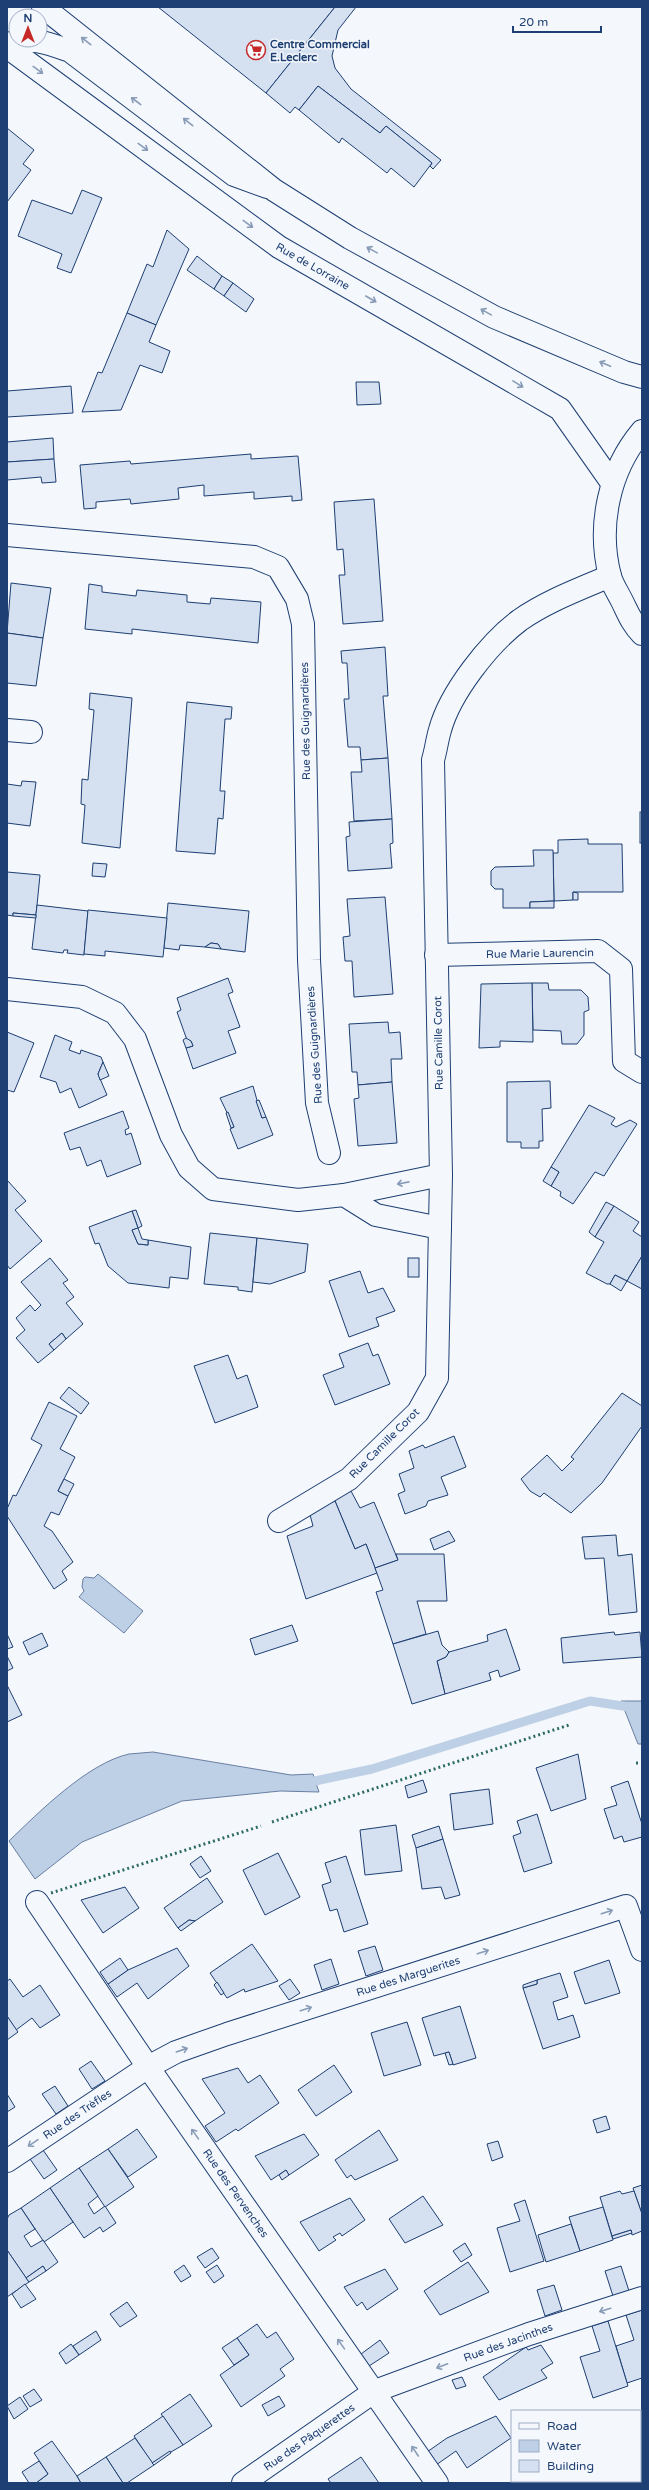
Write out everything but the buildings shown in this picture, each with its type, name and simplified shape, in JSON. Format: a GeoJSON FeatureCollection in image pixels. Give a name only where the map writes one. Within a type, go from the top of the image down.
{"type":"FeatureCollection","features":[{"type":"Feature","properties":{"kind":"street"},"geometry":{"type":"LineString","coordinates":[[44,7],[274,190],[350,238],[494,317],[624,372],[642,377]]}},
{"type":"Feature","properties":{"kind":"street"},"geometry":{"type":"LineString","coordinates":[[7,46],[22,40],[41,40],[70,51],[234,174],[274,190]]}},
{"type":"Feature","properties":{"kind":"street","name":"Rue de Lorraine"},"geometry":{"type":"LineString","coordinates":[[7,46],[279,247],[560,409],[612,483]]}},
{"type":"Feature","properties":{"kind":"street"},"geometry":{"type":"LineString","coordinates":[[642,431],[630,446],[612,483],[604,530],[610,576],[633,625],[642,634]]}},
{"type":"Feature","properties":{"kind":"street","name":"Rue des Guignardières"},"geometry":{"type":"LineString","coordinates":[[7,535],[254,556],[278,567],[297,599],[303,624],[309,960],[316,1095],[329,1154]]}},
{"type":"Feature","properties":{"kind":"street","name":"Rue Camille Corot"},"geometry":{"type":"LineString","coordinates":[[279,1521],[349,1479],[418,1412],[436,1378],[441,1176],[436,955],[434,760],[440,729],[456,693],[487,652],[520,620],[563,596],[610,576]]}},
{"type":"Feature","properties":{"kind":"street"},"geometry":{"type":"LineString","coordinates":[[7,730],[31,732]]}},
{"type":"Feature","properties":{"kind":"street","name":"Rue Marie Laurencin"},"geometry":{"type":"LineString","coordinates":[[436,955],[598,951],[621,969],[624,1061],[642,1072]]}},
{"type":"Feature","properties":{"kind":"street"},"geometry":{"type":"LineString","coordinates":[[7,989],[82,997],[115,1013],[135,1039],[171,1135],[185,1162],[189,1168],[213,1189],[298,1200],[344,1194],[441,1176]]}},
{"type":"Feature","properties":{"kind":"street"},"geometry":{"type":"LineString","coordinates":[[344,1194],[376,1214],[440,1228]]}},
{"type":"Feature","properties":{"kind":"street","name":"Rue des Pervenches"},"geometry":{"type":"LineString","coordinates":[[36,1902],[148,2067],[375,2391],[437,2483]]}},
{"type":"Feature","properties":{"kind":"street","name":"Rue des Marguerites"},"geometry":{"type":"LineString","coordinates":[[148,2067],[176,2052],[227,2034],[626,1906],[642,1950]]}},
{"type":"Feature","properties":{"kind":"street","name":"Rue des Trèfles"},"geometry":{"type":"LineString","coordinates":[[7,2161],[148,2067]]}},
{"type":"Feature","properties":{"kind":"street","name":"Rue des Jacinthes"},"geometry":{"type":"LineString","coordinates":[[375,2391],[529,2334],[642,2298]]}},
{"type":"Feature","properties":{"kind":"street","name":"Rue des Pâquerettes"},"geometry":{"type":"LineString","coordinates":[[243,2483],[375,2391]]}},
{"type":"Feature","properties":{"kind":"water"},"geometry":{"type":"Polygon","coordinates":[[[98,1574],[143,1611],[124,1633],[79,1597],[84,1591],[82,1587],[83,1579],[85,1577],[94,1578],[98,1574]]]}},
{"type":"Feature","properties":{"kind":"water"},"geometry":{"type":"Polygon","coordinates":[[[621,1701],[642,1701],[642,1744],[638,1744],[621,1701]]]}},
{"type":"Feature","properties":{"kind":"water"},"geometry":{"type":"Polygon","coordinates":[[[153,1752],[291,1775],[313,1774],[319,1792],[280,1791],[182,1801],[82,1842],[35,1879],[9,1841],[49,1803],[97,1767],[113,1759],[129,1754],[153,1752]]]}},
{"type":"Feature","properties":{"kind":"waterway"},"geometry":{"type":"LineString","coordinates":[[304,1781],[315,1781],[372,1769],[590,1701],[642,1709]]}},
{"type":"Feature","properties":{"kind":"hedge"},"geometry":{"type":"LineString","coordinates":[[272,1822],[569,1725]]}},
{"type":"Feature","properties":{"kind":"hedge"},"geometry":{"type":"LineString","coordinates":[[636,1763],[642,1763]]}},
{"type":"Feature","properties":{"kind":"hedge"},"geometry":{"type":"LineString","coordinates":[[51,1893],[261,1826]]}},
{"type":"Feature","properties":{"kind":"place","name":"Centre Commercial E.Leclerc"},"geometry":{"type":"Point","coordinates":[256,50]}}]}
